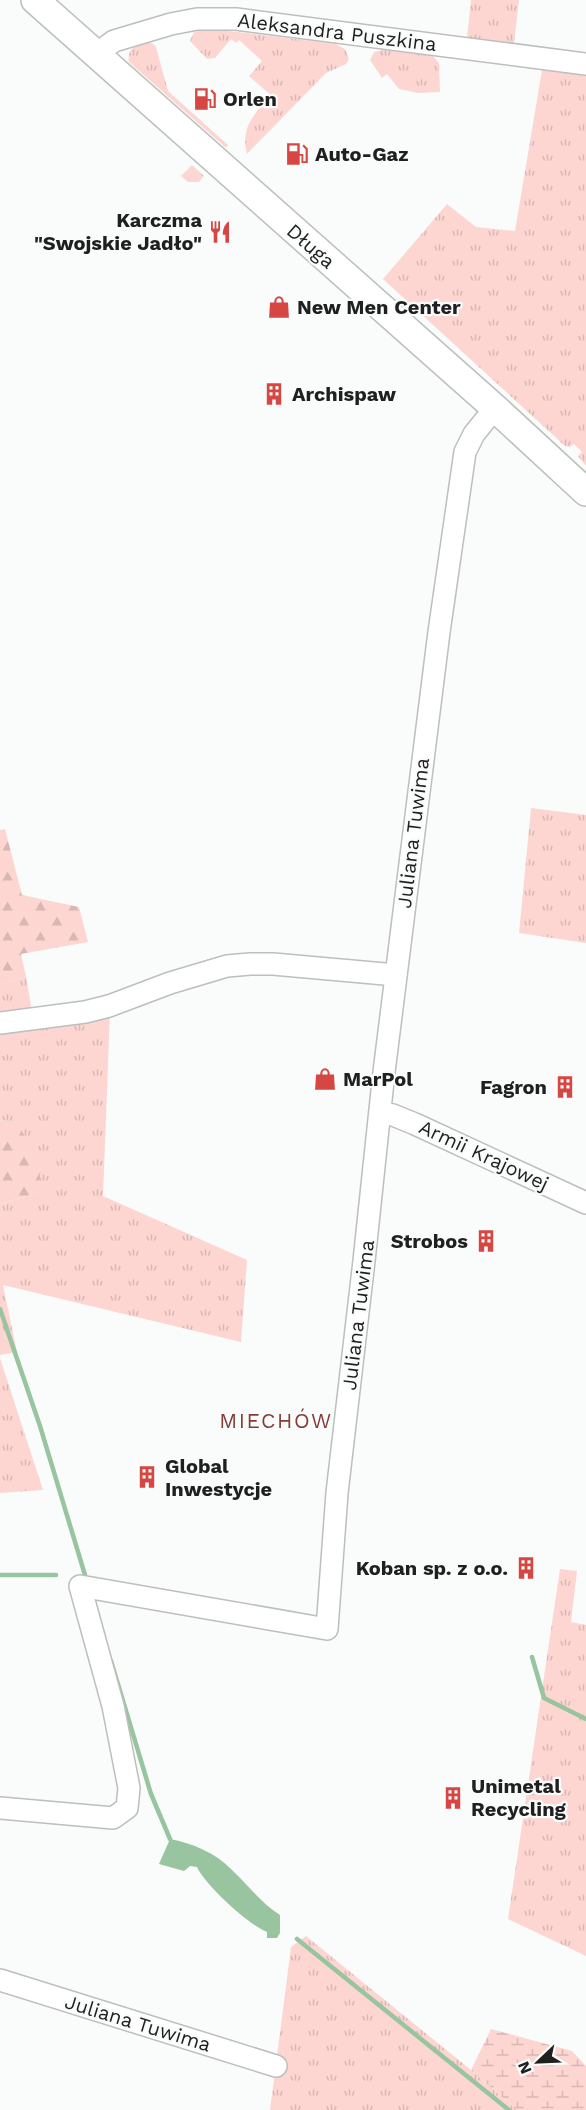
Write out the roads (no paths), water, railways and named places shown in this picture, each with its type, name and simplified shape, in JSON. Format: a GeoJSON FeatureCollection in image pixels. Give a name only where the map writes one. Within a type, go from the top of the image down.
{"type":"FeatureCollection","features":[{"type":"Feature","properties":{"kind":"main road","name":"Długa"},"geometry":{"type":"LineString","coordinates":[[35,0],[495,408],[586,492]]}},
{"type":"Feature","properties":{"kind":"street","name":"Aleksandra Puszkina"},"geometry":{"type":"LineString","coordinates":[[96,55],[105,46],[123,38],[197,19],[225,18],[586,64]]}},
{"type":"Feature","properties":{"kind":"street","name":"Juliana Tuwima"},"geometry":{"type":"LineString","coordinates":[[0,1808],[113,1818],[127,1808],[129,1788],[113,1706],[80,1586],[327,1629],[337,1493],[380,1113],[461,473],[470,441],[495,408]]}},
{"type":"Feature","properties":{"kind":"street"},"geometry":{"type":"LineString","coordinates":[[0,1023],[85,1012],[109,1006],[170,982],[227,966],[273,964],[396,975]]}},
{"type":"Feature","properties":{"kind":"street","name":"Armii Krajowej"},"geometry":{"type":"LineString","coordinates":[[380,1113],[393,1115],[415,1124],[586,1203]]}},
{"type":"Feature","properties":{"kind":"street","name":"Juliana Tuwima"},"geometry":{"type":"LineString","coordinates":[[0,1980],[276,2067]]}},
{"type":"Feature","properties":{"kind":"waterway"},"geometry":{"type":"LineString","coordinates":[[0,1309],[40,1426],[85,1575]]}},
{"type":"Feature","properties":{"kind":"waterway"},"geometry":{"type":"LineString","coordinates":[[0,1575],[56,1575]]}},
{"type":"Feature","properties":{"kind":"waterway"},"geometry":{"type":"LineString","coordinates":[[532,1657],[544,1698],[586,1719]]}},
{"type":"Feature","properties":{"kind":"waterway"},"geometry":{"type":"LineString","coordinates":[[111,1661],[151,1794],[170,1839]]}},
{"type":"Feature","properties":{"kind":"waterway"},"geometry":{"type":"LineString","coordinates":[[297,1939],[509,2110]]}},
{"type":"Feature","properties":{"kind":"place","name":"Orlen"},"geometry":{"type":"Point","coordinates":[205,99]}},
{"type":"Feature","properties":{"kind":"place","name":"Auto-Gaz"},"geometry":{"type":"Point","coordinates":[297,154]}},
{"type":"Feature","properties":{"kind":"place","name":"Karczma \"Swojskie Jadło\""},"geometry":{"type":"Point","coordinates":[220,232]}},
{"type":"Feature","properties":{"kind":"place","name":"New Men Center"},"geometry":{"type":"Point","coordinates":[279,307]}},
{"type":"Feature","properties":{"kind":"place","name":"Archispaw"},"geometry":{"type":"Point","coordinates":[274,394]}},
{"type":"Feature","properties":{"kind":"place","name":"MarPol"},"geometry":{"type":"Point","coordinates":[325,1079]}},
{"type":"Feature","properties":{"kind":"place","name":"Fagron"},"geometry":{"type":"Point","coordinates":[565,1087]}},
{"type":"Feature","properties":{"kind":"place","name":"Strobos"},"geometry":{"type":"Point","coordinates":[486,1241]}},
{"type":"Feature","properties":{"kind":"place","name":"Global Inwestycje"},"geometry":{"type":"Point","coordinates":[147,1477]}},
{"type":"Feature","properties":{"kind":"place","name":"Koban sp. z o.o."},"geometry":{"type":"Point","coordinates":[526,1568]}},
{"type":"Feature","properties":{"kind":"place","name":"Unimetal Recycling"},"geometry":{"type":"Point","coordinates":[453,1798]}},
{"type":"Feature","properties":{"kind":"district","name":"MIECHÓW"},"geometry":{"type":"Point","coordinates":[276,1421]}}]}
